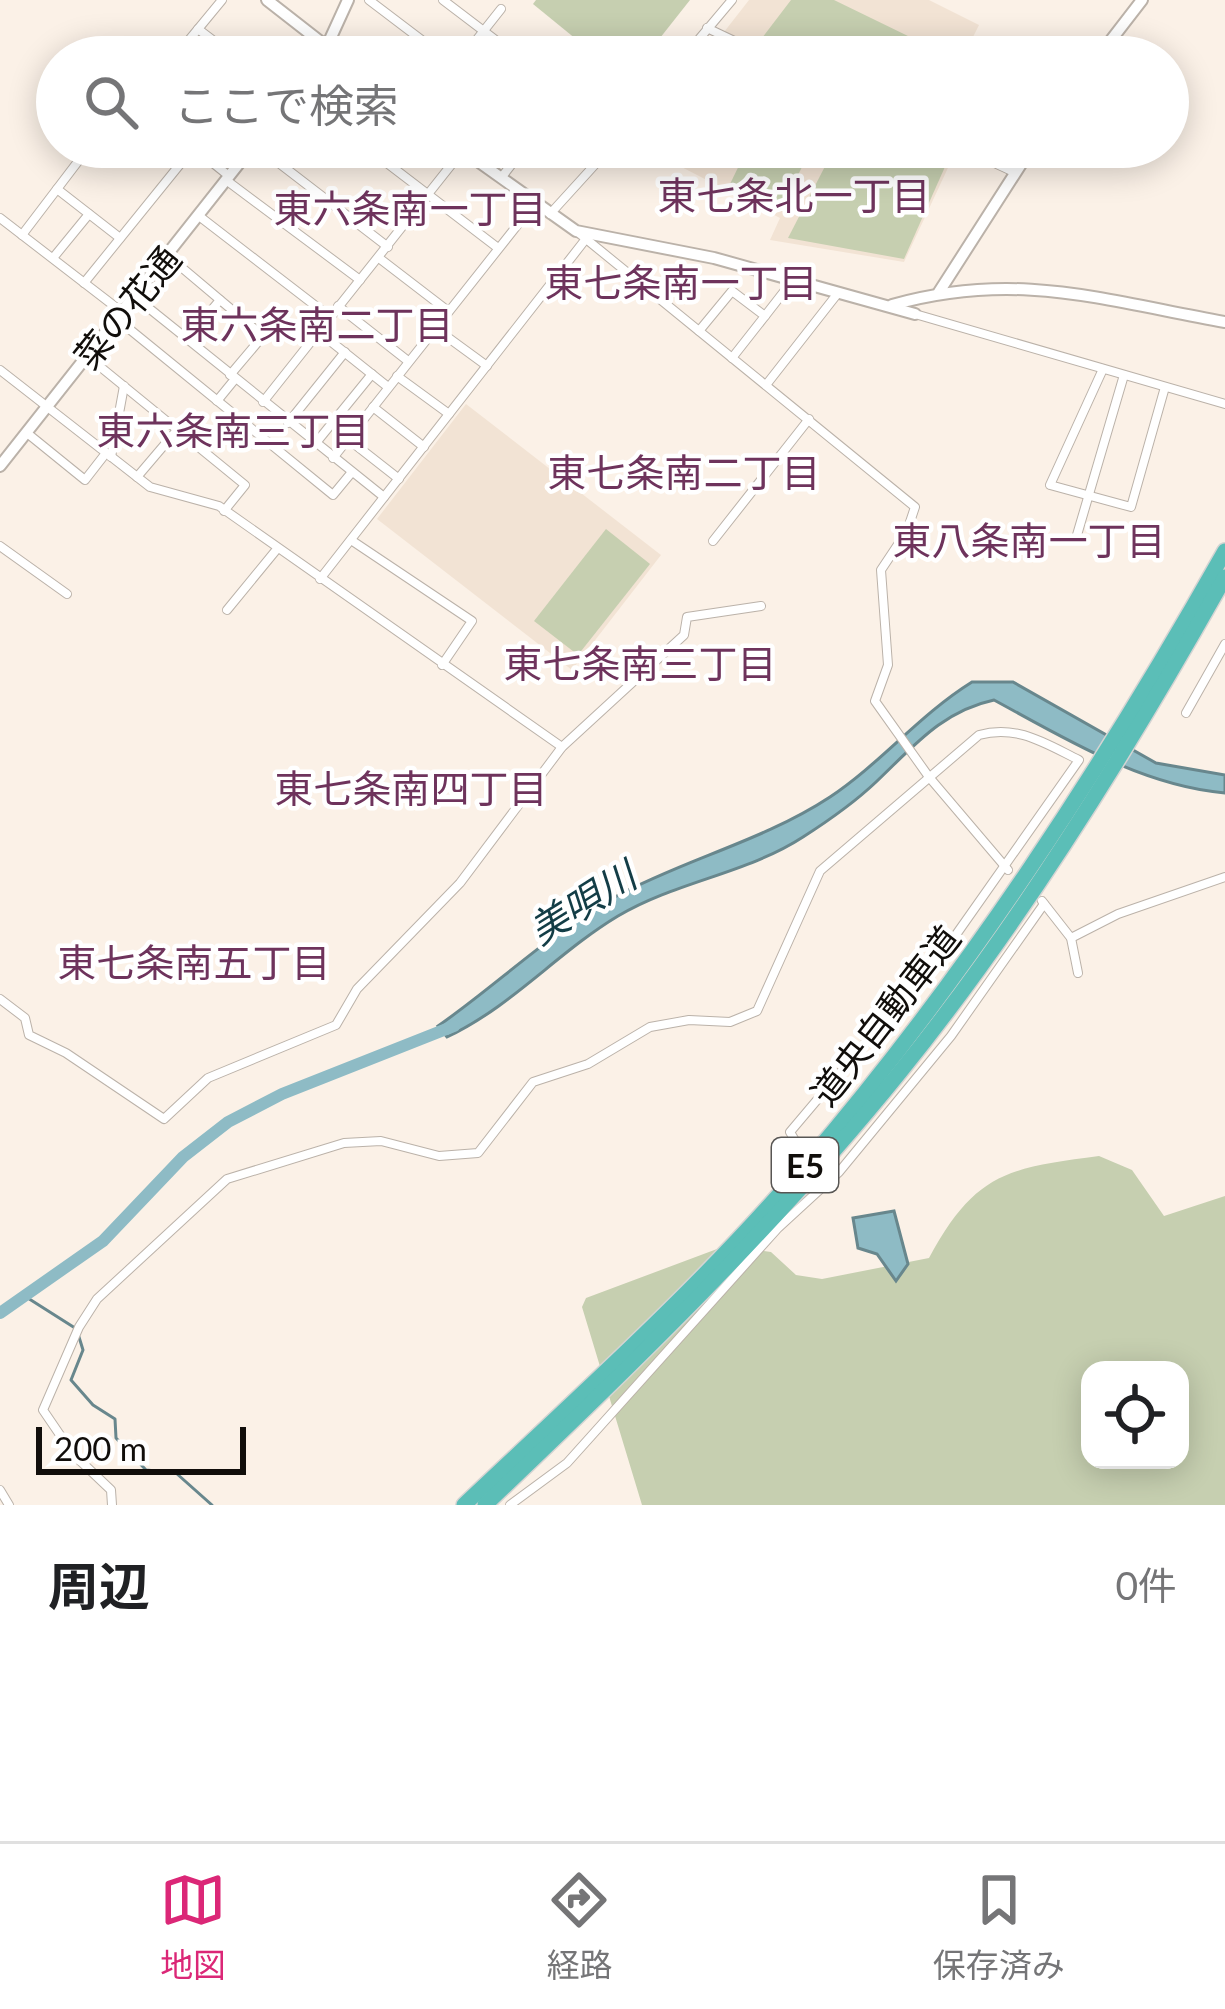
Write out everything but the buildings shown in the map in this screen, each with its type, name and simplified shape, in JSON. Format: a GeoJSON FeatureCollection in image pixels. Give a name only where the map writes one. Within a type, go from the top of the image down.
{"type":"FeatureCollection","features":[{"type":"Feature","properties":{"kind":"highway"},"geometry":{"type":"LineString","coordinates":[[1184,624],[1225,538]]}},
{"type":"Feature","properties":{"kind":"highway","name":"道央自動車道"},"geometry":{"type":"LineString","coordinates":[[1149,695],[1225,551]]}},
{"type":"Feature","properties":{"kind":"highway","name":"道央自動車道"},"geometry":{"type":"LineString","coordinates":[[484,1505],[642,1355],[812,1176],[958,995],[1225,577]]}},
{"type":"Feature","properties":{"kind":"highway","name":"道央自動車道"},"geometry":{"type":"LineString","coordinates":[[464,1505],[632,1345],[802,1169],[948,989],[1095,780]]}},
{"type":"Feature","properties":{"kind":"street"},"geometry":{"type":"LineString","coordinates":[[192,36],[222,0]]}},
{"type":"Feature","properties":{"kind":"street"},"geometry":{"type":"LineString","coordinates":[[267,0],[307,36]]}},
{"type":"Feature","properties":{"kind":"street"},"geometry":{"type":"LineString","coordinates":[[333,36],[348,0]]}},
{"type":"Feature","properties":{"kind":"street"},"geometry":{"type":"LineString","coordinates":[[369,0],[416,36]]}},
{"type":"Feature","properties":{"kind":"street"},"geometry":{"type":"LineString","coordinates":[[443,0],[489,36]]}},
{"type":"Feature","properties":{"kind":"street"},"geometry":{"type":"LineString","coordinates":[[701,36],[732,0]]}},
{"type":"Feature","properties":{"kind":"street"},"geometry":{"type":"LineString","coordinates":[[1114,36],[1142,0]]}},
{"type":"Feature","properties":{"kind":"street"},"geometry":{"type":"LineString","coordinates":[[481,36],[501,9]]}},
{"type":"Feature","properties":{"kind":"street"},"geometry":{"type":"LineString","coordinates":[[707,28],[724,36]]}},
{"type":"Feature","properties":{"kind":"street"},"geometry":{"type":"LineString","coordinates":[[198,29],[208,36]]}},
{"type":"Feature","properties":{"kind":"street"},"geometry":{"type":"LineString","coordinates":[[22,235],[73,168]]}},
{"type":"Feature","properties":{"kind":"street"},"geometry":{"type":"LineString","coordinates":[[84,283],[176,168]]}},
{"type":"Feature","properties":{"kind":"street"},"geometry":{"type":"LineString","coordinates":[[217,168],[360,280]]}},
{"type":"Feature","properties":{"kind":"street","name":"菜の花通"},"geometry":{"type":"LineString","coordinates":[[0,466],[237,168]]}},
{"type":"Feature","properties":{"kind":"street"},"geometry":{"type":"LineString","coordinates":[[283,168],[388,247]]}},
{"type":"Feature","properties":{"kind":"street"},"geometry":{"type":"LineString","coordinates":[[393,168],[498,248]]}},
{"type":"Feature","properties":{"kind":"street"},"geometry":{"type":"LineString","coordinates":[[263,402],[447,168]]}},
{"type":"Feature","properties":{"kind":"street"},"geometry":{"type":"LineString","coordinates":[[485,168],[581,235],[915,507],[908,531],[881,570],[888,665],[877,692],[878,709],[1008,870]]}},
{"type":"Feature","properties":{"kind":"street"},"geometry":{"type":"LineString","coordinates":[[500,179],[509,168]]}},
{"type":"Feature","properties":{"kind":"street"},"geometry":{"type":"LineString","coordinates":[[549,214],[592,168]]}},
{"type":"Feature","properties":{"kind":"street"},"geometry":{"type":"LineString","coordinates":[[1005,168],[1013,172]]}},
{"type":"Feature","properties":{"kind":"street"},"geometry":{"type":"LineString","coordinates":[[938,292],[1016,168]]}},
{"type":"Feature","properties":{"kind":"street"},"geometry":{"type":"LineString","coordinates":[[57,189],[120,238]]}},
{"type":"Feature","properties":{"kind":"street"},"geometry":{"type":"LineString","coordinates":[[333,458],[534,204]]}},
{"type":"Feature","properties":{"kind":"street"},"geometry":{"type":"LineString","coordinates":[[52,259],[89,214]]}},
{"type":"Feature","properties":{"kind":"street"},"geometry":{"type":"LineString","coordinates":[[199,216],[330,317]]}},
{"type":"Feature","properties":{"kind":"street"},"geometry":{"type":"LineString","coordinates":[[0,218],[84,283],[333,495],[352,472]]}},
{"type":"Feature","properties":{"kind":"street"},"geometry":{"type":"LineString","coordinates":[[581,235],[892,305],[1225,404]]}},
{"type":"Feature","properties":{"kind":"street"},"geometry":{"type":"LineString","coordinates":[[320,579],[487,366],[581,235]]}},
{"type":"Feature","properties":{"kind":"street"},"geometry":{"type":"LineString","coordinates":[[168,256],[263,336],[217,400]]}},
{"type":"Feature","properties":{"kind":"street"},"geometry":{"type":"LineString","coordinates":[[379,258],[448,311]]}},
{"type":"Feature","properties":{"kind":"street"},"geometry":{"type":"LineString","coordinates":[[732,358],[793,280]]}},
{"type":"Feature","properties":{"kind":"street"},"geometry":{"type":"LineString","coordinates":[[892,305],[938,292],[1024,285],[1225,322]]}},
{"type":"Feature","properties":{"kind":"street"},"geometry":{"type":"LineString","coordinates":[[699,331],[732,291],[765,316]]}},
{"type":"Feature","properties":{"kind":"street"},"geometry":{"type":"LineString","coordinates":[[766,385],[838,293]]}},
{"type":"Feature","properties":{"kind":"street"},"geometry":{"type":"LineString","coordinates":[[135,297],[384,497]]}},
{"type":"Feature","properties":{"kind":"street"},"geometry":{"type":"LineString","coordinates":[[187,339],[220,300]]}},
{"type":"Feature","properties":{"kind":"street"},"geometry":{"type":"LineString","coordinates":[[338,306],[408,361]]}},
{"type":"Feature","properties":{"kind":"street"},"geometry":{"type":"LineString","coordinates":[[435,328],[487,366]]}},
{"type":"Feature","properties":{"kind":"street"},"geometry":{"type":"LineString","coordinates":[[319,332],[388,387]]}},
{"type":"Feature","properties":{"kind":"street"},"geometry":{"type":"LineString","coordinates":[[288,423],[345,352]]}},
{"type":"Feature","properties":{"kind":"street"},"geometry":{"type":"LineString","coordinates":[[87,356],[244,485],[224,511]]}},
{"type":"Feature","properties":{"kind":"street"},"geometry":{"type":"LineString","coordinates":[[1103,368],[1050,485],[1131,507],[1166,387]]}},
{"type":"Feature","properties":{"kind":"street"},"geometry":{"type":"LineString","coordinates":[[0,370],[150,487],[224,511],[562,747]]}},
{"type":"Feature","properties":{"kind":"street"},"geometry":{"type":"LineString","coordinates":[[315,444],[372,374]]}},
{"type":"Feature","properties":{"kind":"street"},"geometry":{"type":"LineString","coordinates":[[1077,535],[1124,375]]}},
{"type":"Feature","properties":{"kind":"street"},"geometry":{"type":"LineString","coordinates":[[397,376],[449,414]]}},
{"type":"Feature","properties":{"kind":"street"},"geometry":{"type":"LineString","coordinates":[[27,433],[85,480],[109,455],[124,386]]}},
{"type":"Feature","properties":{"kind":"street"},"geometry":{"type":"LineString","coordinates":[[373,407],[424,447]]}},
{"type":"Feature","properties":{"kind":"street"},"geometry":{"type":"LineString","coordinates":[[713,541],[809,419]]}},
{"type":"Feature","properties":{"kind":"street"},"geometry":{"type":"LineString","coordinates":[[137,477],[177,430]]}},
{"type":"Feature","properties":{"kind":"street"},"geometry":{"type":"LineString","coordinates":[[348,440],[399,479]]}},
{"type":"Feature","properties":{"kind":"street"},"geometry":{"type":"LineString","coordinates":[[351,540],[472,621],[442,665]]}},
{"type":"Feature","properties":{"kind":"street"},"geometry":{"type":"LineString","coordinates":[[0,546],[67,594]]}},
{"type":"Feature","properties":{"kind":"street"},"geometry":{"type":"LineString","coordinates":[[227,610],[278,548]]}},
{"type":"Feature","properties":{"kind":"street"},"geometry":{"type":"LineString","coordinates":[[0,999],[25,1018],[29,1035],[66,1053],[164,1119],[221,1071],[336,1025],[357,989],[460,883],[562,747],[684,635],[687,617],[761,606]]}},
{"type":"Feature","properties":{"kind":"street"},"geometry":{"type":"LineString","coordinates":[[1186,713],[1225,644]]}},
{"type":"Feature","properties":{"kind":"street"},"geometry":{"type":"LineString","coordinates":[[112,1505],[111,1490],[62,1442],[43,1410],[77,1332],[98,1299],[227,1179],[344,1143],[381,1141],[440,1156],[478,1154],[533,1082],[588,1064],[664,1023],[730,1022],[757,1011],[820,871],[979,736],[992,731],[1027,734],[1078,760],[1008,870],[790,1132],[797,1144]]}},
{"type":"Feature","properties":{"kind":"street"},"geometry":{"type":"LineString","coordinates":[[1071,938],[1118,914],[1225,877]]}},
{"type":"Feature","properties":{"kind":"street"},"geometry":{"type":"LineString","coordinates":[[510,1505],[567,1463],[951,1036],[1041,900],[1071,938],[1078,973]]}},
{"type":"Feature","properties":{"kind":"street"},"geometry":{"type":"LineString","coordinates":[[0,1490],[9,1505]]}},
{"type":"Feature","properties":{"kind":"shaded area"},"geometry":{"type":"Polygon","coordinates":[[[749,0],[929,0],[979,25],[974,36],[732,36],[724,32],[749,0]]]}},
{"type":"Feature","properties":{"kind":"shaded area"},"geometry":{"type":"Polygon","coordinates":[[[684,168],[948,168],[904,262],[770,240],[780,218],[684,168]]]}},
{"type":"Feature","properties":{"kind":"shaded area"},"geometry":{"type":"Polygon","coordinates":[[[466,404],[661,555],[572,670],[377,519],[466,404]]]}},
{"type":"Feature","properties":{"kind":"green space"},"geometry":{"type":"Polygon","coordinates":[[[536,0],[690,0],[662,36],[572,36],[533,4],[536,0]]]}},
{"type":"Feature","properties":{"kind":"green space"},"geometry":{"type":"Polygon","coordinates":[[[791,0],[834,0],[908,36],[764,36],[791,0]]]}},
{"type":"Feature","properties":{"kind":"green space"},"geometry":{"type":"Polygon","coordinates":[[[738,168],[802,168],[781,209],[730,184],[738,168]]]}},
{"type":"Feature","properties":{"kind":"green space"},"geometry":{"type":"Polygon","coordinates":[[[824,168],[944,168],[904,259],[788,238],[824,168]]]}},
{"type":"Feature","properties":{"kind":"green space"},"geometry":{"type":"Polygon","coordinates":[[[606,529],[650,564],[578,655],[534,621],[606,529]]]}},
{"type":"Feature","properties":{"kind":"green space"},"geometry":{"type":"Polygon","coordinates":[[[1099,1156],[1132,1170],[1164,1216],[1225,1196],[1225,1505],[642,1505],[582,1307],[586,1298],[725,1246],[771,1252],[796,1275],[822,1279],[929,1258],[962,1208],[979,1192],[1017,1171],[1099,1156]]]}},
{"type":"Feature","properties":{"kind":"water"},"geometry":{"type":"Polygon","coordinates":[[[972,682],[1013,682],[1156,763],[1225,775],[1225,793],[1134,771],[994,700],[976,705],[929,732],[859,797],[803,837],[758,860],[641,904],[596,930],[470,1025],[447,1037],[438,1026],[569,926],[615,897],[778,826],[830,797],[972,682]]]}},
{"type":"Feature","properties":{"kind":"water"},"geometry":{"type":"Polygon","coordinates":[[[894,1211],[908,1264],[896,1281],[877,1254],[858,1248],[853,1218],[894,1211]]]}},
{"type":"Feature","properties":{"kind":"waterway","name":"美唄川"},"geometry":{"type":"LineString","coordinates":[[0,1313],[103,1241],[183,1157],[228,1122],[282,1094],[454,1026]]}},
{"type":"Feature","properties":{"kind":"waterway"},"geometry":{"type":"LineString","coordinates":[[23,1295],[75,1328]]}},
{"type":"Feature","properties":{"kind":"waterway"},"geometry":{"type":"LineString","coordinates":[[79,1337],[83,1350],[71,1380],[93,1405],[115,1419],[116,1438],[146,1470],[176,1473],[212,1505]]}},
{"type":"Feature","properties":{"kind":"district","name":"東七条北一丁目"},"geometry":{"type":"Point","coordinates":[794,195]}},
{"type":"Feature","properties":{"kind":"district","name":"東六条南一丁目"},"geometry":{"type":"Point","coordinates":[410,208]}},
{"type":"Feature","properties":{"kind":"district","name":"東七条南一丁目"},"geometry":{"type":"Point","coordinates":[681,282]}},
{"type":"Feature","properties":{"kind":"district","name":"東六条南二丁目"},"geometry":{"type":"Point","coordinates":[317,324]}},
{"type":"Feature","properties":{"kind":"district","name":"東六条南三丁目"},"geometry":{"type":"Point","coordinates":[233,430]}},
{"type":"Feature","properties":{"kind":"district","name":"東七条南二丁目"},"geometry":{"type":"Point","coordinates":[684,472]}},
{"type":"Feature","properties":{"kind":"district","name":"東八条南一丁目"},"geometry":{"type":"Point","coordinates":[1029,540]}},
{"type":"Feature","properties":{"kind":"district","name":"東七条南三丁目"},"geometry":{"type":"Point","coordinates":[640,663]}},
{"type":"Feature","properties":{"kind":"district","name":"東七条南四丁目"},"geometry":{"type":"Point","coordinates":[411,788]}},
{"type":"Feature","properties":{"kind":"district","name":"東七条南五丁目"},"geometry":{"type":"Point","coordinates":[194,962]}}]}
